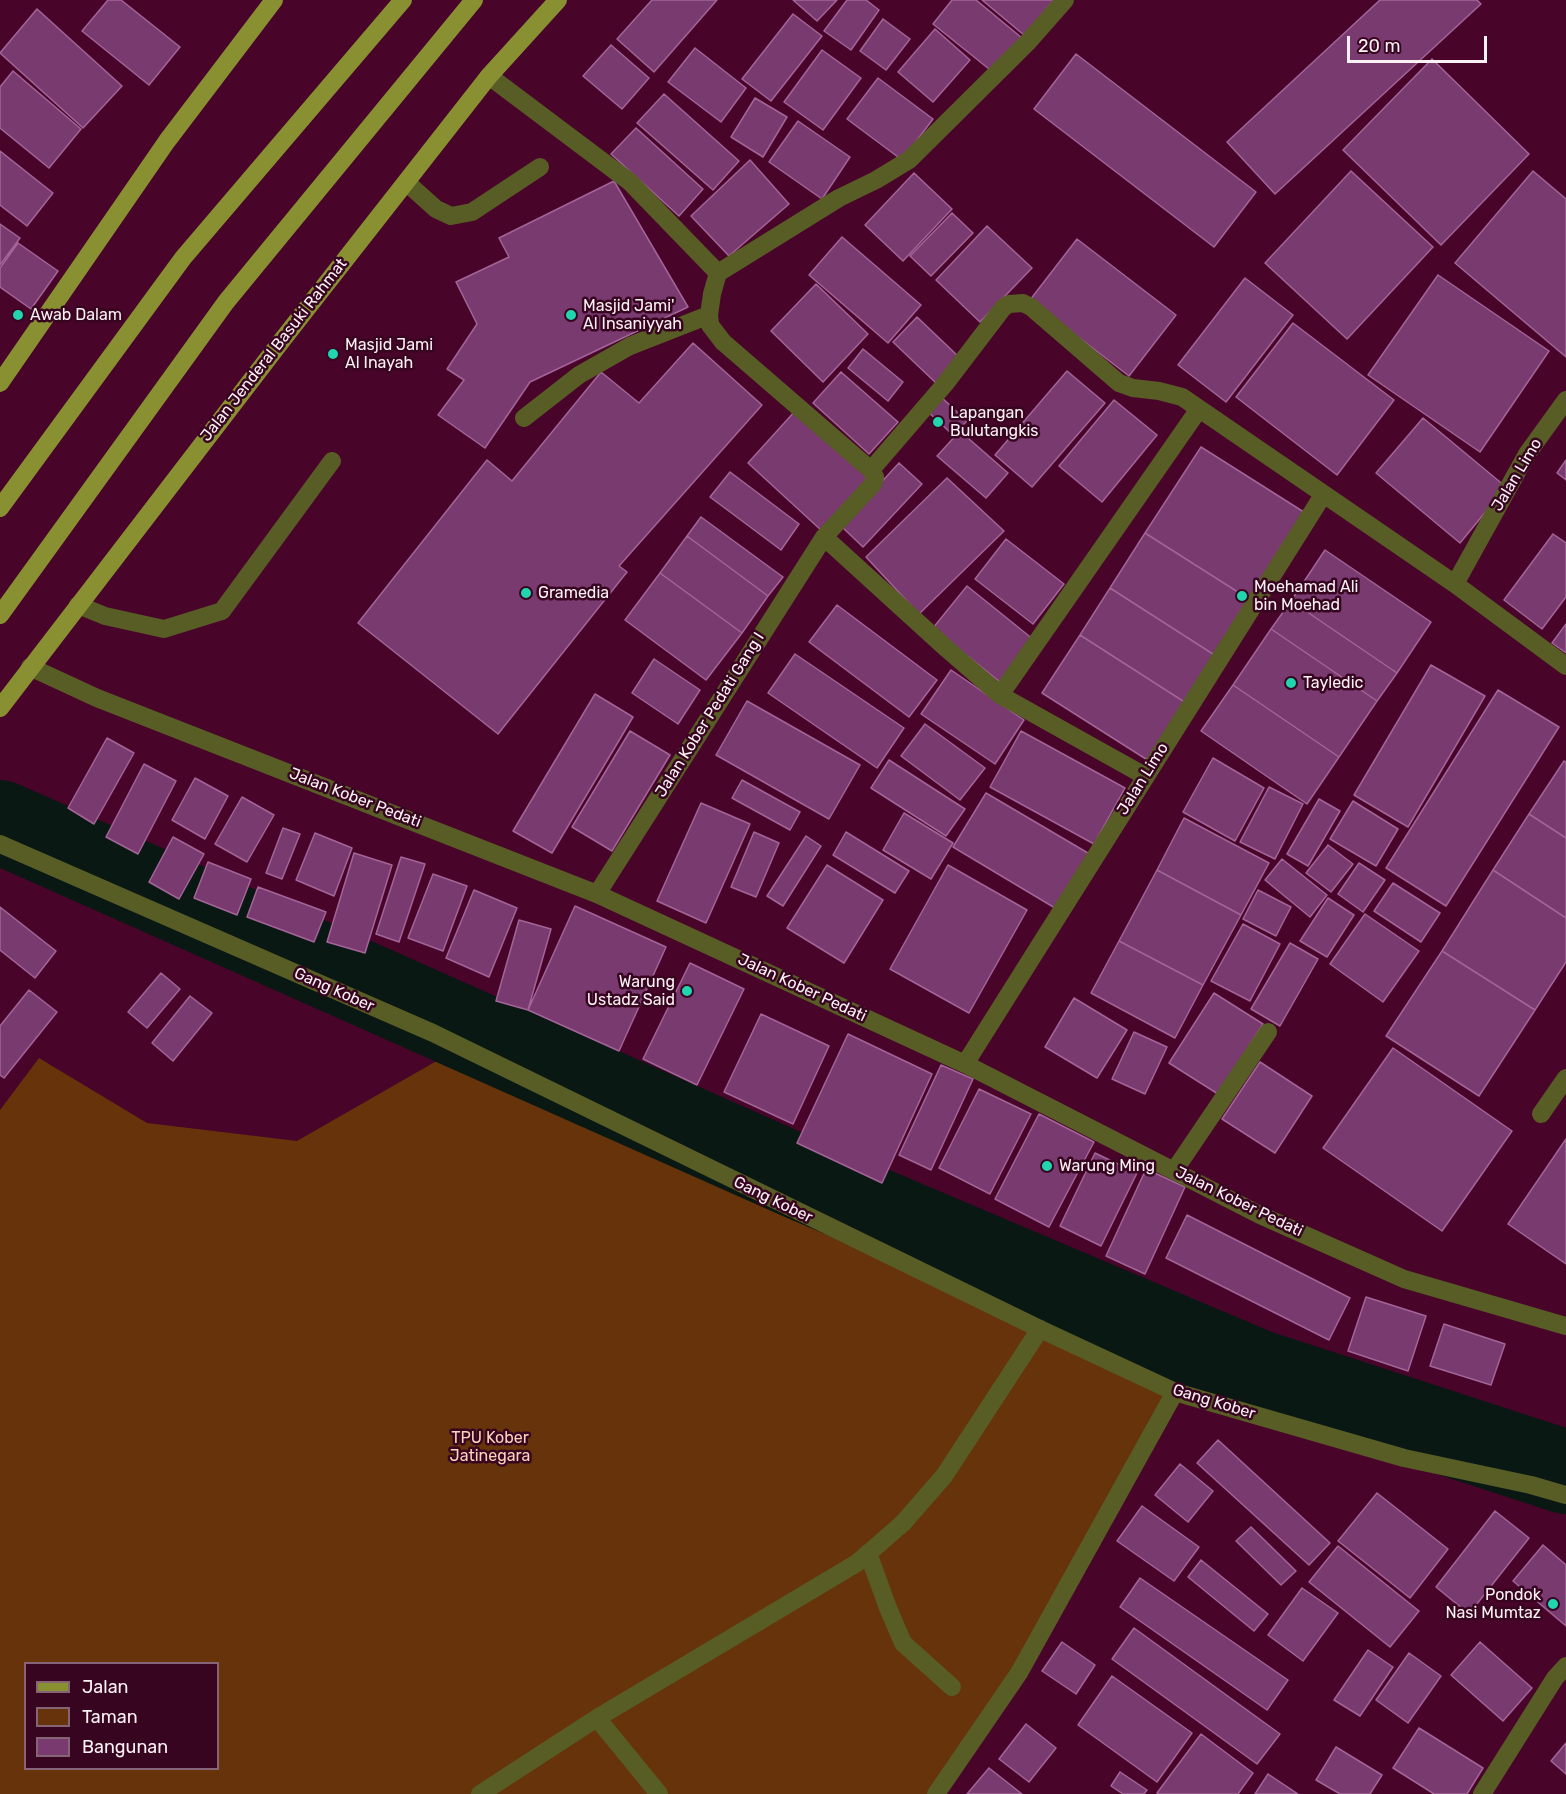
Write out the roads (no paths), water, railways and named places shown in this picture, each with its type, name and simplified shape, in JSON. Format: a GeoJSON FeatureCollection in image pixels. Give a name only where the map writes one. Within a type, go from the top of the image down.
{"type":"FeatureCollection","features":[{"type":"Feature","properties":{"kind":"main road"},"geometry":{"type":"LineString","coordinates":[[0,383],[167,141],[274,0]]}},
{"type":"Feature","properties":{"kind":"main road"},"geometry":{"type":"LineString","coordinates":[[0,508],[183,258],[403,0]]}},
{"type":"Feature","properties":{"kind":"main road"},"geometry":{"type":"LineString","coordinates":[[3,611],[226,302],[474,0]]}},
{"type":"Feature","properties":{"kind":"main road","name":"Jalan Jenderal Basuki Rahmat"},"geometry":{"type":"LineString","coordinates":[[0,708],[489,76],[558,0]]}},
{"type":"Feature","properties":{"kind":"street"},"geometry":{"type":"LineString","coordinates":[[1065,0],[1028,42],[909,160],[876,180],[839,198],[718,273],[712,294],[710,325],[723,342],[871,470],[945,384],[1003,308],[1009,304],[1023,303],[1031,307],[1119,383],[1133,388],[1182,397],[1455,584],[1566,666]]}},
{"type":"Feature","properties":{"kind":"street"},"geometry":{"type":"LineString","coordinates":[[489,76],[630,182],[718,273]]}},
{"type":"Feature","properties":{"kind":"street"},"geometry":{"type":"LineString","coordinates":[[406,182],[436,209],[451,216],[472,212],[540,167]]}},
{"type":"Feature","properties":{"kind":"street"},"geometry":{"type":"LineString","coordinates":[[524,418],[579,375],[620,352],[709,315]]}},
{"type":"Feature","properties":{"kind":"street","name":"Jalan Limo"},"geometry":{"type":"LineString","coordinates":[[1455,584],[1527,454],[1566,400]]}},
{"type":"Feature","properties":{"kind":"street"},"geometry":{"type":"LineString","coordinates":[[1000,695],[1199,409]]}},
{"type":"Feature","properties":{"kind":"street"},"geometry":{"type":"LineString","coordinates":[[78,605],[105,616],[164,629],[222,611],[332,461]]}},
{"type":"Feature","properties":{"kind":"street","name":"Jalan Kober Pedati Gang I"},"geometry":{"type":"LineString","coordinates":[[597,894],[824,537],[873,484],[875,477],[871,470]]}},
{"type":"Feature","properties":{"kind":"street","name":"Jalan Limo"},"geometry":{"type":"LineString","coordinates":[[965,1064],[1323,495]]}},
{"type":"Feature","properties":{"kind":"street"},"geometry":{"type":"LineString","coordinates":[[824,537],[1000,695],[1145,776]]}},
{"type":"Feature","properties":{"kind":"street","name":"Jalan Kober Pedati"},"geometry":{"type":"LineString","coordinates":[[30,667],[97,698],[597,894],[965,1064],[1260,1215],[1404,1279],[1566,1326]]}},
{"type":"Feature","properties":{"kind":"street","name":"Gang Kober"},"geometry":{"type":"LineString","coordinates":[[0,844],[433,1033],[1040,1329],[1175,1392],[1404,1458],[1531,1485],[1566,1496]]}},
{"type":"Feature","properties":{"kind":"street"},"geometry":{"type":"LineString","coordinates":[[1173,1171],[1268,1032]]}},
{"type":"Feature","properties":{"kind":"street"},"geometry":{"type":"LineString","coordinates":[[1541,1114],[1566,1078]]}},
{"type":"Feature","properties":{"kind":"street"},"geometry":{"type":"LineString","coordinates":[[480,1794],[597,1718],[856,1563],[903,1523],[944,1476],[1040,1329]]}},
{"type":"Feature","properties":{"kind":"street"},"geometry":{"type":"LineString","coordinates":[[936,1794],[1019,1673],[1175,1392]]}},
{"type":"Feature","properties":{"kind":"street"},"geometry":{"type":"LineString","coordinates":[[868,1553],[903,1643],[952,1687]]}},
{"type":"Feature","properties":{"kind":"street"},"geometry":{"type":"LineString","coordinates":[[1482,1794],[1555,1678],[1566,1666]]}},
{"type":"Feature","properties":{"kind":"street"},"geometry":{"type":"LineString","coordinates":[[597,1718],[659,1794]]}},
{"type":"Feature","properties":{"kind":"waterway"},"geometry":{"type":"LineString","coordinates":[[0,822],[803,1179],[1256,1371],[1566,1472]]}},
{"type":"Feature","properties":{"kind":"place","name":"Awab Dalam"},"geometry":{"type":"Point","coordinates":[18,315]}},
{"type":"Feature","properties":{"kind":"place","name":"Masjid Jami' Al Insaniyyah"},"geometry":{"type":"Point","coordinates":[571,315]}},
{"type":"Feature","properties":{"kind":"place","name":"Masjid Jami Al Inayah"},"geometry":{"type":"Point","coordinates":[333,354]}},
{"type":"Feature","properties":{"kind":"place","name":"Lapangan Bulutangkis"},"geometry":{"type":"Point","coordinates":[938,422]}},
{"type":"Feature","properties":{"kind":"place","name":"Gramedia"},"geometry":{"type":"Point","coordinates":[526,593]}},
{"type":"Feature","properties":{"kind":"place","name":"Moehamad Ali bin Moehad"},"geometry":{"type":"Point","coordinates":[1242,596]}},
{"type":"Feature","properties":{"kind":"place","name":"Tayledic"},"geometry":{"type":"Point","coordinates":[1291,683]}},
{"type":"Feature","properties":{"kind":"place","name":"Warung Ustadz Said"},"geometry":{"type":"Point","coordinates":[687,991]}},
{"type":"Feature","properties":{"kind":"place","name":"Warung Ming"},"geometry":{"type":"Point","coordinates":[1047,1166]}},
{"type":"Feature","properties":{"kind":"place","name":"Pondok Nasi Mumtaz"},"geometry":{"type":"Point","coordinates":[1553,1604]}},
{"type":"Feature","properties":{"kind":"park label","name":"TPU Kober Jatinegara"},"geometry":{"type":"Point","coordinates":[490,1447]}}]}
